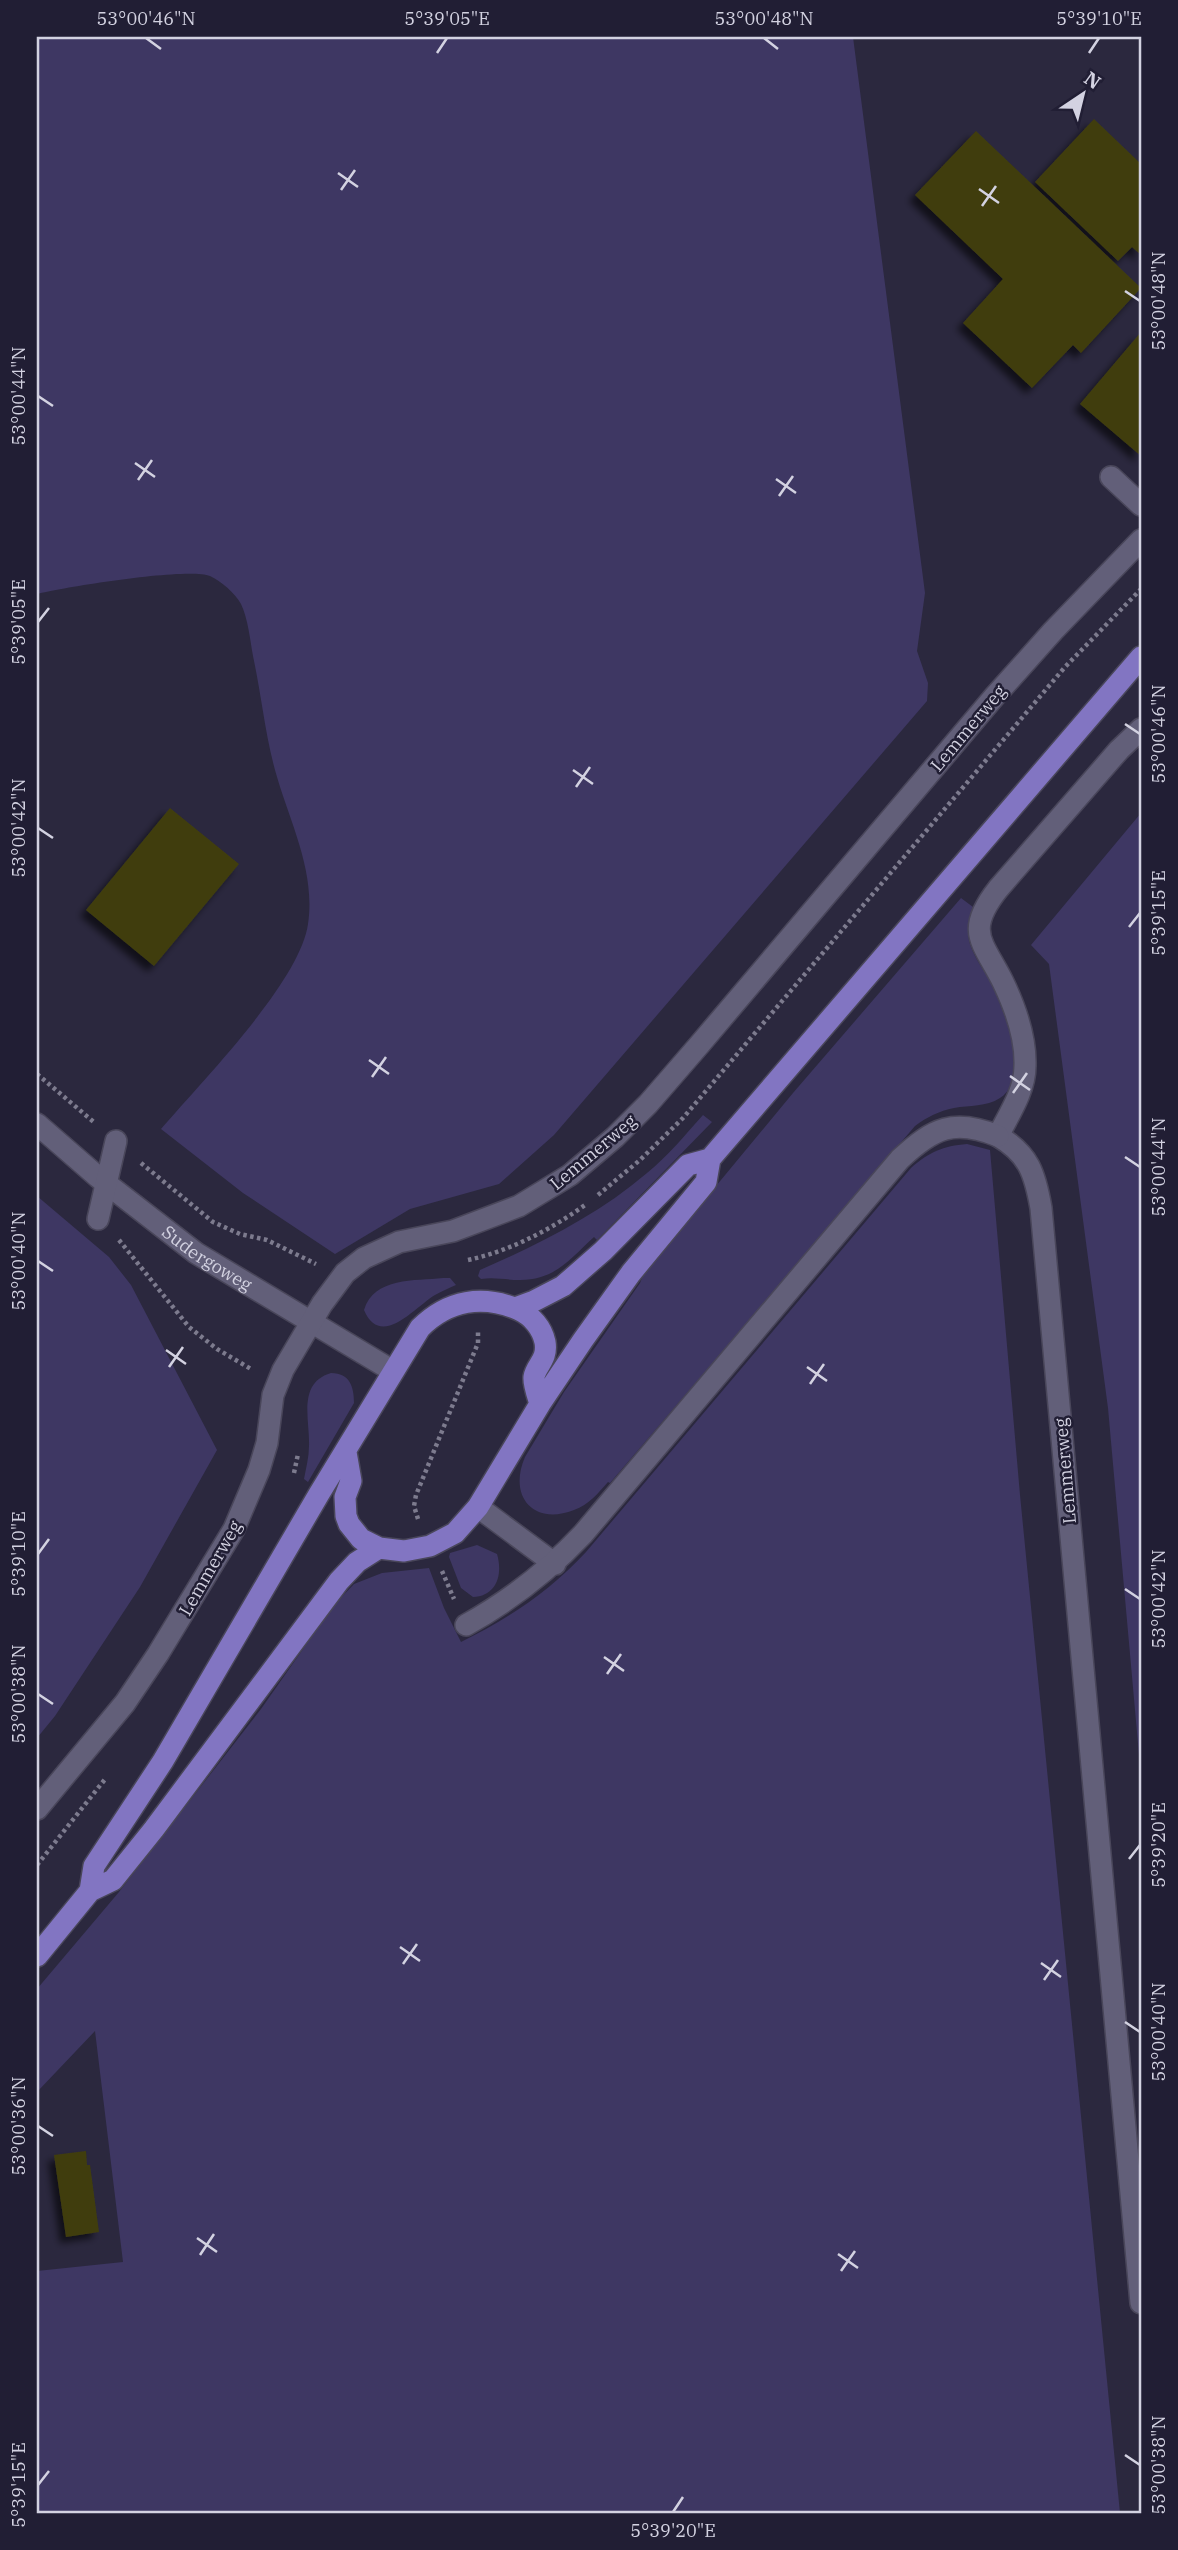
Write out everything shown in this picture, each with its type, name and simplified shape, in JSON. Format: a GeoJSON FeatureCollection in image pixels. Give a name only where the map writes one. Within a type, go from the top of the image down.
{"type":"FeatureCollection","features":[{"type":"Feature","properties":{"kind":"main road"},"geometry":{"type":"LineString","coordinates":[[346,1452],[351,1481],[345,1497],[345,1516],[361,1539],[379,1548],[415,1549],[443,1541],[461,1528],[478,1507],[540,1404],[631,1273],[705,1182],[710,1159],[1141,657]]}},
{"type":"Feature","properties":{"kind":"main road"},"geometry":{"type":"LineString","coordinates":[[515,1308],[551,1293],[573,1278],[688,1165],[710,1159]]}},
{"type":"Feature","properties":{"kind":"main road"},"geometry":{"type":"LineString","coordinates":[[90,1891],[94,1866],[163,1761],[420,1328],[444,1310],[478,1300],[494,1301],[524,1312],[536,1323],[545,1343],[544,1357],[534,1378],[540,1404]]}},
{"type":"Feature","properties":{"kind":"main road"},"geometry":{"type":"LineString","coordinates":[[37,1956],[90,1891],[113,1880],[192,1780],[327,1595],[349,1569],[379,1548]]}},
{"type":"Feature","properties":{"kind":"street"},"geometry":{"type":"LineString","coordinates":[[1111,477],[1141,505]]}},
{"type":"Feature","properties":{"kind":"street","name":"Lemmerweg"},"geometry":{"type":"LineString","coordinates":[[37,1810],[137,1686],[234,1529],[259,1470],[267,1443],[273,1395],[278,1382],[288,1360],[340,1279],[364,1258],[390,1245],[453,1231],[519,1206],[570,1175],[615,1137],[692,1054],[994,696],[1052,631],[1141,540]]}},
{"type":"Feature","properties":{"kind":"street"},"geometry":{"type":"LineString","coordinates":[[466,1625],[506,1602],[555,1564],[615,1497],[900,1159],[929,1134],[939,1130],[974,1128],[998,1136],[1022,1087],[1025,1057],[1008,993],[981,943],[980,924],[998,889],[1119,750],[1141,729]]}},
{"type":"Feature","properties":{"kind":"street","name":"Sudergoweg"},"geometry":{"type":"LineString","coordinates":[[37,1124],[196,1253],[393,1371]]}},
{"type":"Feature","properties":{"kind":"street","name":"Lemmerweg"},"geometry":{"type":"LineString","coordinates":[[998,1136],[1020,1151],[1027,1160],[1038,1190],[1041,1208],[1141,2303]]}},
{"type":"Feature","properties":{"kind":"street"},"geometry":{"type":"LineString","coordinates":[[98,1219],[116,1141]]}},
{"type":"Feature","properties":{"kind":"street"},"geometry":{"type":"LineString","coordinates":[[478,1507],[555,1564]]}},
{"type":"Feature","properties":{"kind":"path"},"geometry":{"type":"LineString","coordinates":[[37,1074],[168,1187],[213,1222],[240,1234],[267,1240],[340,1279]]}},
{"type":"Feature","properties":{"kind":"path"},"geometry":{"type":"LineString","coordinates":[[98,1219],[113,1232],[189,1327],[228,1356],[278,1382]]}},
{"type":"Feature","properties":{"kind":"path"},"geometry":{"type":"LineString","coordinates":[[420,1523],[414,1506],[416,1495],[478,1343],[478,1326]]}},
{"type":"Feature","properties":{"kind":"path"},"geometry":{"type":"LineString","coordinates":[[438,1561],[456,1603]]}},
{"type":"Feature","properties":{"kind":"shaded area"},"geometry":{"type":"Polygon","coordinates":[[[37,37],[853,37],[925,593],[917,651],[928,683],[927,701],[554,1135],[499,1184],[410,1209],[335,1254],[243,1193],[161,1129],[246,1031],[287,974],[301,948],[308,924],[308,884],[300,846],[272,756],[245,616],[241,604],[231,592],[210,576],[177,574],[98,583],[37,594],[37,37]]]}},
{"type":"Feature","properties":{"kind":"shaded area"},"geometry":{"type":"Polygon","coordinates":[[[1141,813],[1141,1777],[1108,1408],[1049,964],[1031,945],[1141,813]]]}},
{"type":"Feature","properties":{"kind":"shaded area"},"geometry":{"type":"Polygon","coordinates":[[[961,898],[973,907],[968,930],[970,944],[993,987],[1013,1044],[1014,1075],[1009,1088],[995,1101],[943,1111],[915,1126],[610,1483],[589,1502],[574,1510],[559,1514],[536,1511],[522,1495],[521,1471],[525,1457],[564,1392],[640,1283],[644,1273],[793,1093],[961,898]]]}},
{"type":"Feature","properties":{"kind":"shaded area"},"geometry":{"type":"Polygon","coordinates":[[[703,1115],[712,1122],[597,1240],[594,1237],[561,1267],[532,1279],[481,1279],[478,1276],[480,1270],[546,1239],[609,1202],[655,1166],[703,1115]]]}},
{"type":"Feature","properties":{"kind":"shaded area"},"geometry":{"type":"Polygon","coordinates":[[[967,1144],[990,1150],[1020,1495],[1120,2513],[37,2513],[37,2271],[123,2262],[95,2031],[37,2092],[37,1989],[119,1892],[261,1709],[334,1605],[354,1584],[382,1573],[429,1568],[444,1608],[461,1642],[528,1603],[586,1552],[911,1168],[937,1151],[967,1144]]]}},
{"type":"Feature","properties":{"kind":"shaded area"},"geometry":{"type":"Polygon","coordinates":[[[37,1196],[109,1257],[131,1285],[217,1450],[140,1587],[55,1716],[37,1738],[37,1196]]]}},
{"type":"Feature","properties":{"kind":"shaded area"},"geometry":{"type":"Polygon","coordinates":[[[450,1278],[456,1285],[435,1295],[399,1322],[389,1326],[380,1326],[371,1321],[364,1310],[369,1299],[386,1286],[408,1281],[450,1278]]]}},
{"type":"Feature","properties":{"kind":"shaded area"},"geometry":{"type":"Polygon","coordinates":[[[331,1373],[347,1378],[354,1403],[308,1482],[304,1479],[309,1450],[309,1394],[320,1378],[331,1373]]]}},
{"type":"Feature","properties":{"kind":"shaded area"},"geometry":{"type":"Polygon","coordinates":[[[477,1545],[497,1554],[499,1569],[493,1588],[488,1593],[473,1597],[461,1588],[449,1557],[450,1553],[477,1545]]]}},
{"type":"Feature","properties":{"kind":"building"},"geometry":{"type":"Polygon","coordinates":[[[1094,119],[1141,164],[1141,255],[1132,247],[1118,261],[1035,182],[1094,119]]]}},
{"type":"Feature","properties":{"kind":"building"},"geometry":{"type":"Polygon","coordinates":[[[976,131],[1141,288],[1081,353],[1073,345],[1032,388],[963,323],[1003,279],[915,195],[976,131]]]}},
{"type":"Feature","properties":{"kind":"building"},"geometry":{"type":"Polygon","coordinates":[[[1141,332],[1141,456],[1080,404],[1141,332]]]}},
{"type":"Feature","properties":{"kind":"building"},"geometry":{"type":"Polygon","coordinates":[[[170,808],[239,864],[154,966],[86,910],[170,808]]]}},
{"type":"Feature","properties":{"kind":"building"},"geometry":{"type":"Polygon","coordinates":[[[86,2151],[99,2232],[66,2237],[54,2155],[86,2151]]]}}]}
